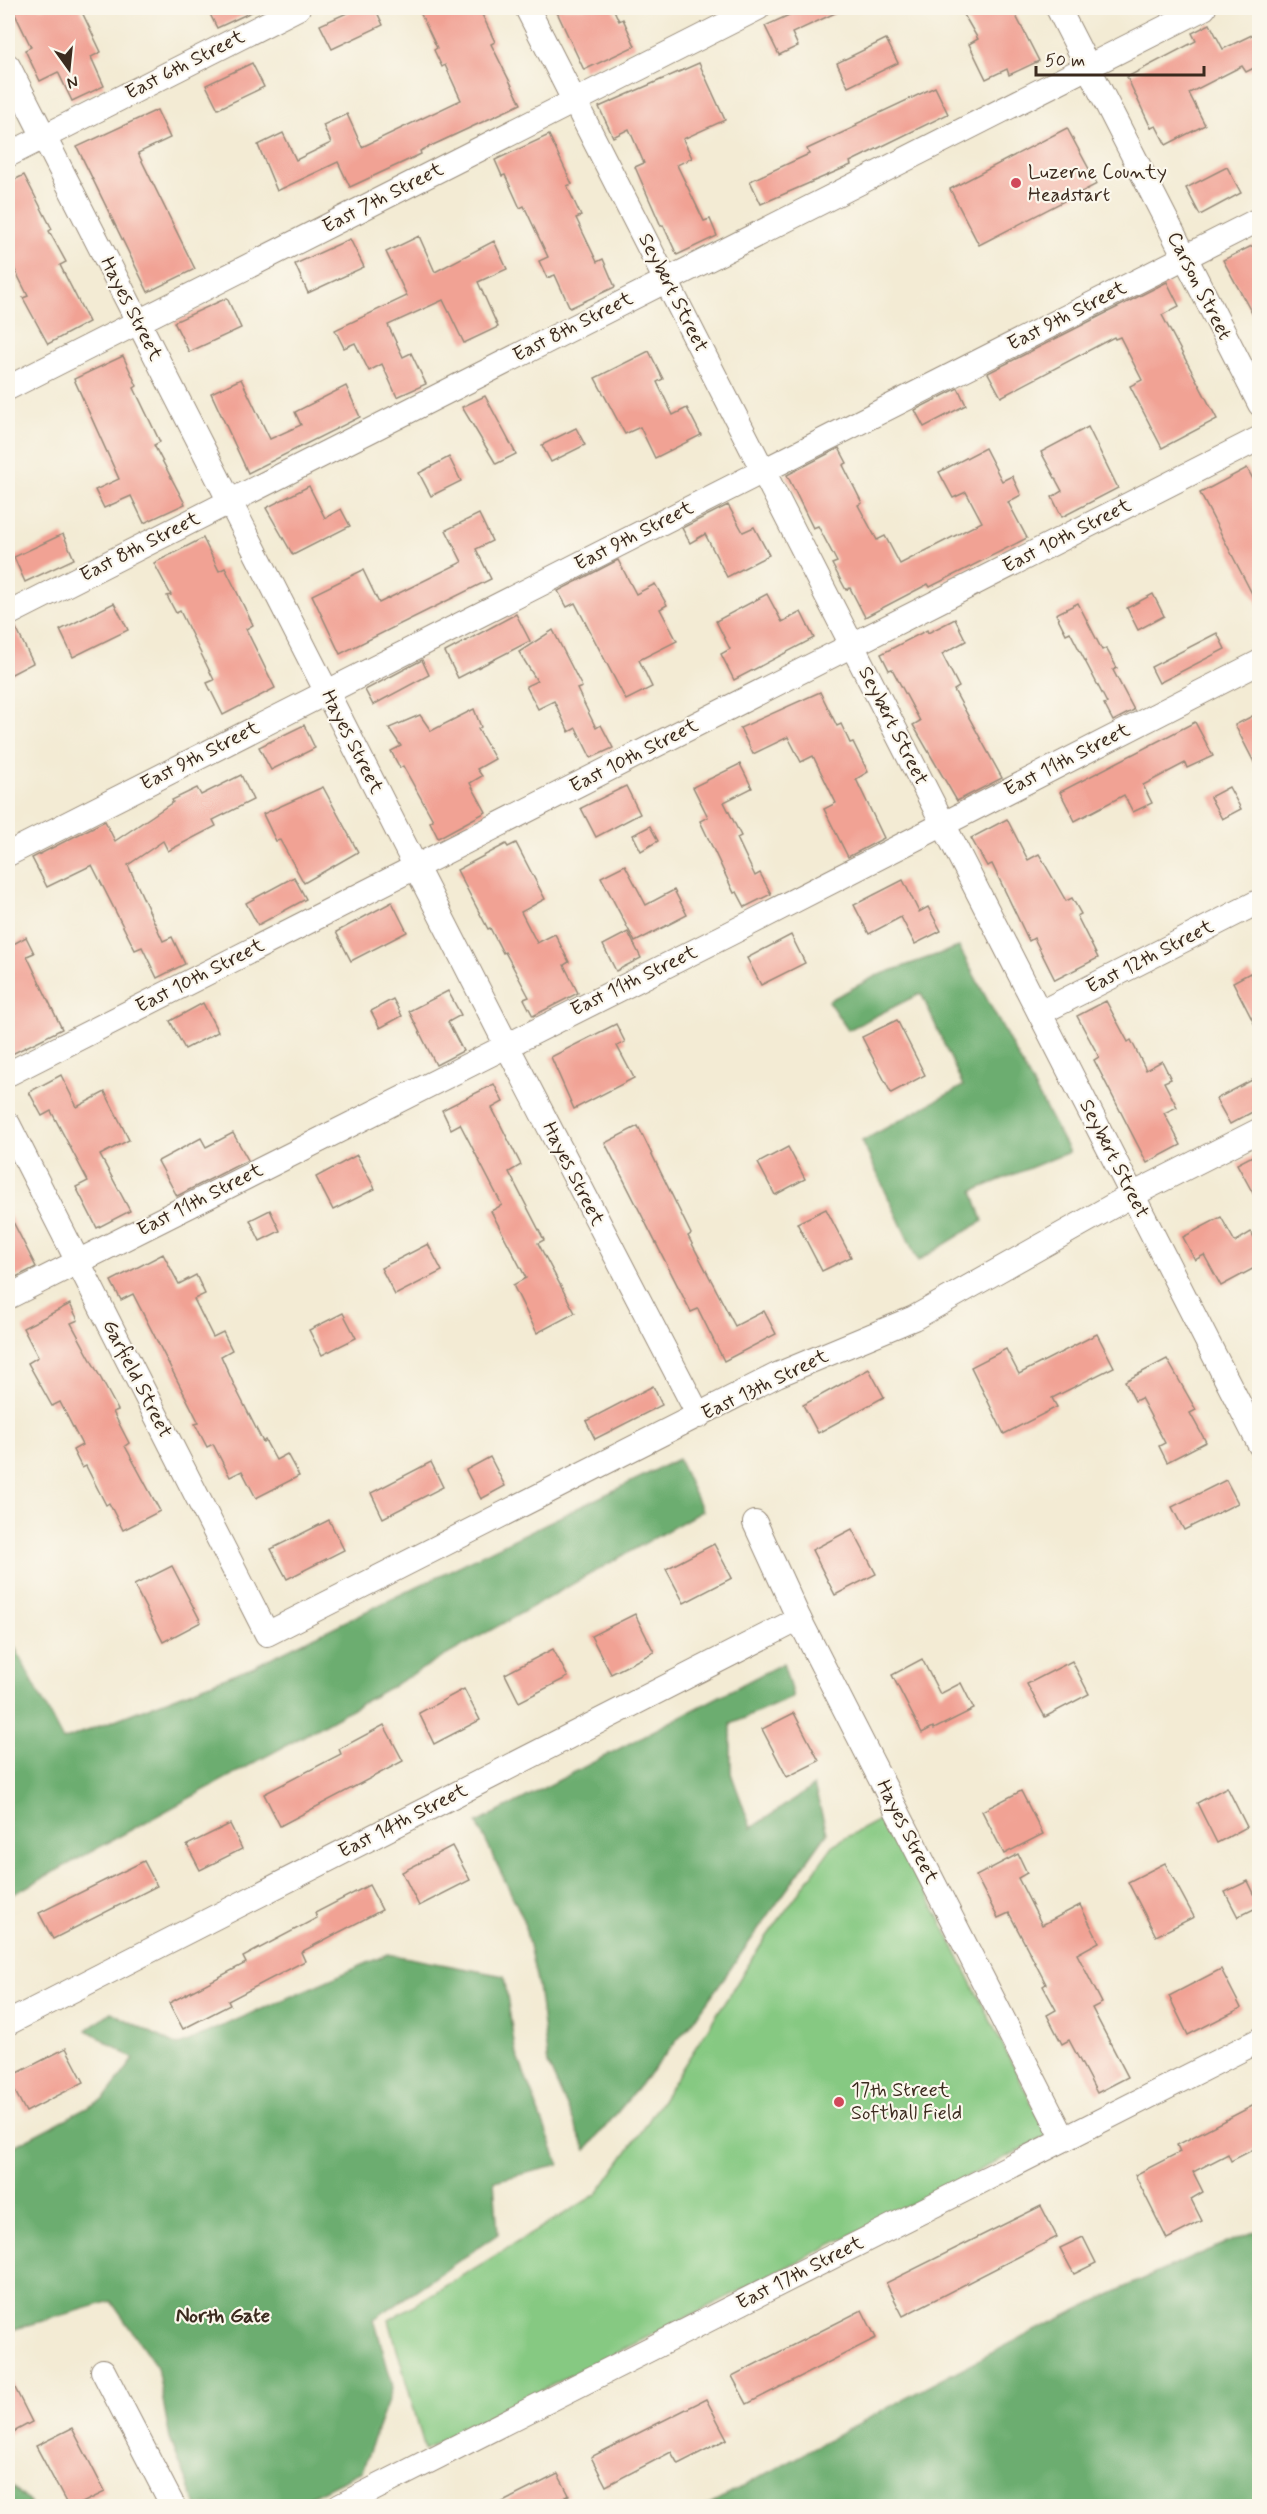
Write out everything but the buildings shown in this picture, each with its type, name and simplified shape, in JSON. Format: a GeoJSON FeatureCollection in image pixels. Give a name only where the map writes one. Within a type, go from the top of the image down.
{"type":"FeatureCollection","features":[{"type":"Feature","properties":{"kind":"street","name":"East 6th Street"},"geometry":{"type":"LineString","coordinates":[[8,155],[298,8]]}},
{"type":"Feature","properties":{"kind":"street","name":"Seybert Street"},"geometry":{"type":"LineString","coordinates":[[527,8],[1260,1445]]}},
{"type":"Feature","properties":{"kind":"street","name":"East 7th Street"},"geometry":{"type":"LineString","coordinates":[[8,388],[758,8]]}},
{"type":"Feature","properties":{"kind":"street","name":"Carson Street"},"geometry":{"type":"LineString","coordinates":[[1058,8],[1260,404]]}},
{"type":"Feature","properties":{"kind":"street","name":"East 8th Street"},"geometry":{"type":"LineString","coordinates":[[8,614],[1204,8]]}},
{"type":"Feature","properties":{"kind":"street","name":"Hayes Street"},"geometry":{"type":"LineString","coordinates":[[8,66],[506,1044],[699,1416]]}},
{"type":"Feature","properties":{"kind":"street","name":"East 9th Street"},"geometry":{"type":"LineString","coordinates":[[8,854],[1260,219]]}},
{"type":"Feature","properties":{"kind":"street","name":"East 10th Street"},"geometry":{"type":"LineString","coordinates":[[8,1074],[1260,438]]}},
{"type":"Feature","properties":{"kind":"street","name":"East 11th Street"},"geometry":{"type":"LineString","coordinates":[[8,1297],[506,1044],[729,934],[1260,662]]}},
{"type":"Feature","properties":{"kind":"street","name":"East 12th Street"},"geometry":{"type":"LineString","coordinates":[[1040,1013],[1260,901]]}},
{"type":"Feature","properties":{"kind":"street","name":"Garfield Street"},"geometry":{"type":"LineString","coordinates":[[8,1124],[267,1634]]}},
{"type":"Feature","properties":{"kind":"street","name":"East 13th Street"},"geometry":{"type":"LineString","coordinates":[[267,1634],[777,1375],[914,1318],[1132,1195],[1260,1130]]}},
{"type":"Feature","properties":{"kind":"street","name":"Hayes Street"},"geometry":{"type":"LineString","coordinates":[[755,1523],[799,1619],[1064,2139]]}},
{"type":"Feature","properties":{"kind":"street","name":"East 14th Street"},"geometry":{"type":"LineString","coordinates":[[8,2023],[799,1619]]}},
{"type":"Feature","properties":{"kind":"street","name":"East 17th Street"},"geometry":{"type":"LineString","coordinates":[[340,2506],[1260,2040]]}},
{"type":"Feature","properties":{"kind":"street"},"geometry":{"type":"LineString","coordinates":[[103,2371],[172,2506]]}},
{"type":"Feature","properties":{"kind":"green space"},"geometry":{"type":"Polygon","coordinates":[[[959,947],[1069,1152],[973,1191],[983,1221],[918,1261],[862,1141],[963,1086],[921,993],[848,1030],[828,1001],[876,976],[959,947]]]}},
{"type":"Feature","properties":{"kind":"green space"},"geometry":{"type":"Polygon","coordinates":[[[678,1459],[702,1511],[298,1739],[8,1897],[8,1649],[15,1648],[63,1740],[252,1667],[678,1459]]]}},
{"type":"Feature","properties":{"kind":"green space"},"geometry":{"type":"Polygon","coordinates":[[[783,1663],[793,1697],[731,1724],[731,1773],[751,1828],[814,1786],[827,1833],[694,2020],[586,2150],[548,2064],[538,1986],[523,1918],[477,1823],[783,1663]]]}},
{"type":"Feature","properties":{"kind":"green space"},"geometry":{"type":"Polygon","coordinates":[[[888,1815],[1048,2136],[425,2449],[389,2320],[597,2194],[644,2128],[765,1939],[834,1844],[888,1815]]]}},
{"type":"Feature","properties":{"kind":"green space"},"geometry":{"type":"Polygon","coordinates":[[[388,1954],[504,1976],[515,2049],[559,2165],[494,2181],[498,2234],[374,2319],[393,2387],[362,2471],[291,2506],[197,2506],[170,2439],[157,2367],[111,2301],[8,2331],[8,2155],[12,2147],[104,2099],[134,2059],[87,2030],[111,2012],[177,2046],[388,1954]]]}},
{"type":"Feature","properties":{"kind":"green space"},"geometry":{"type":"Polygon","coordinates":[[[1259,2230],[1259,2506],[706,2506],[1047,2325],[1188,2259],[1259,2230]]]}},
{"type":"Feature","properties":{"kind":"green space"},"geometry":{"type":"Polygon","coordinates":[[[8,2482],[30,2503],[31,2506],[8,2506],[8,2482]]]}},
{"type":"Feature","properties":{"kind":"place","name":"Luzerne County Headstart"},"geometry":{"type":"Point","coordinates":[1016,183]}},
{"type":"Feature","properties":{"kind":"place","name":"17th Street Softball Field"},"geometry":{"type":"Point","coordinates":[839,2102]}},
{"type":"Feature","properties":{"kind":"district","name":"North Gate"},"geometry":{"type":"Point","coordinates":[223,2316]}}]}
